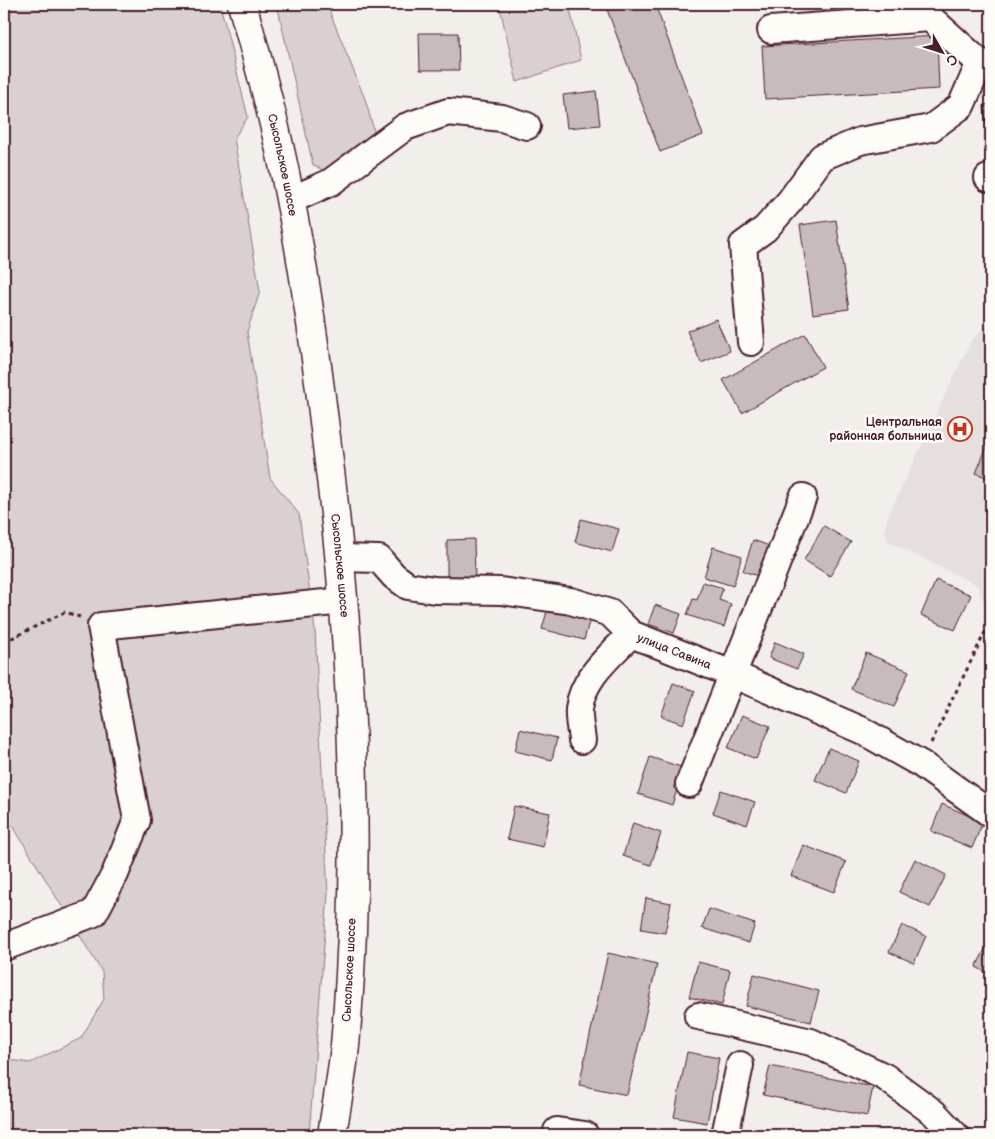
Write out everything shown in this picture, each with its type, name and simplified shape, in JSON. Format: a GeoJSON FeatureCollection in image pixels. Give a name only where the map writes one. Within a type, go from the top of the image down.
{"type":"FeatureCollection","features":[{"type":"Feature","properties":{"kind":"highway","name":"Сысольское шоссе"},"geometry":{"type":"LineString","coordinates":[[242,4],[270,104],[290,200],[320,387],[341,558],[353,759],[354,891],[346,1035],[332,1135]]}},
{"type":"Feature","properties":{"kind":"street"},"geometry":{"type":"LineString","coordinates":[[751,342],[743,245],[765,229],[790,201],[822,156],[860,141],[931,128],[961,106],[986,63],[930,18],[771,30]]}},
{"type":"Feature","properties":{"kind":"street"},"geometry":{"type":"LineString","coordinates":[[290,200],[331,182],[405,127],[448,112],[502,118],[526,126]]}},
{"type":"Feature","properties":{"kind":"street"},"geometry":{"type":"LineString","coordinates":[[689,784],[803,497]]}},
{"type":"Feature","properties":{"kind":"street","name":"улица Савина"},"geometry":{"type":"LineString","coordinates":[[341,558],[379,559],[394,576],[408,586],[435,590],[501,591],[571,601],[610,613],[631,634],[732,674],[861,730],[921,764],[991,814]]}},
{"type":"Feature","properties":{"kind":"street"},"geometry":{"type":"LineString","coordinates":[[4,947],[94,913],[115,874],[137,820],[101,626],[344,601]]}},
{"type":"Feature","properties":{"kind":"street"},"geometry":{"type":"LineString","coordinates":[[582,740],[579,710],[582,696],[597,669],[631,634]]}},
{"type":"Feature","properties":{"kind":"street"},"geometry":{"type":"LineString","coordinates":[[698,1016],[811,1042],[885,1077],[934,1113],[955,1135]]}},
{"type":"Feature","properties":{"kind":"street"},"geometry":{"type":"LineString","coordinates":[[725,1135],[740,1065]]}},
{"type":"Feature","properties":{"kind":"street"},"geometry":{"type":"LineString","coordinates":[[557,1133],[585,1135]]}},
{"type":"Feature","properties":{"kind":"path"},"geometry":{"type":"LineString","coordinates":[[4,642],[65,612],[101,626]]}},
{"type":"Feature","properties":{"kind":"path"},"geometry":{"type":"LineString","coordinates":[[921,764],[991,620]]}},
{"type":"Feature","properties":{"kind":"shaded area"},"geometry":{"type":"Polygon","coordinates":[[[4,4],[220,4],[248,117],[234,138],[260,291],[247,332],[270,478],[299,514],[315,630],[328,894],[309,1135],[4,1135],[4,1059],[30,1063],[81,1038],[104,999],[102,972],[11,823],[4,819],[4,4]]]}},
{"type":"Feature","properties":{"kind":"shaded area"},"geometry":{"type":"Polygon","coordinates":[[[277,4],[331,4],[329,10],[365,99],[375,134],[325,171],[313,165],[277,4]]]}},
{"type":"Feature","properties":{"kind":"shaded area"},"geometry":{"type":"Polygon","coordinates":[[[499,4],[569,4],[581,60],[517,82],[499,4]]]}},
{"type":"Feature","properties":{"kind":"shaded area","name":"Центральная районная больница"},"geometry":{"type":"Polygon","coordinates":[[[991,325],[991,608],[982,598],[977,585],[889,542],[884,531],[888,516],[971,341],[985,327],[991,325]]]}},
{"type":"Feature","properties":{"kind":"building"},"geometry":{"type":"Polygon","coordinates":[[[605,4],[655,4],[703,135],[660,152],[605,4]]]}},
{"type":"Feature","properties":{"kind":"building"},"geometry":{"type":"Polygon","coordinates":[[[419,33],[458,33],[459,70],[420,70],[419,33]]]}},
{"type":"Feature","properties":{"kind":"building"},"geometry":{"type":"Polygon","coordinates":[[[937,36],[939,89],[765,99],[762,46],[937,36]]]}},
{"type":"Feature","properties":{"kind":"building"},"geometry":{"type":"Polygon","coordinates":[[[596,91],[600,125],[567,128],[563,95],[596,91]]]}},
{"type":"Feature","properties":{"kind":"building"},"geometry":{"type":"Polygon","coordinates":[[[991,104],[991,150],[989,151],[984,105],[991,104]]]}},
{"type":"Feature","properties":{"kind":"building"},"geometry":{"type":"Polygon","coordinates":[[[836,220],[849,309],[813,314],[800,225],[836,220]]]}},
{"type":"Feature","properties":{"kind":"building"},"geometry":{"type":"Polygon","coordinates":[[[716,319],[730,351],[701,363],[687,331],[716,319]]]}},
{"type":"Feature","properties":{"kind":"building"},"geometry":{"type":"Polygon","coordinates":[[[805,334],[823,367],[742,413],[723,380],[805,334]]]}},
{"type":"Feature","properties":{"kind":"building"},"geometry":{"type":"Polygon","coordinates":[[[991,437],[991,479],[976,473],[991,437]]]}},
{"type":"Feature","properties":{"kind":"building"},"geometry":{"type":"Polygon","coordinates":[[[581,519],[619,529],[612,552],[575,542],[581,519]]]}},
{"type":"Feature","properties":{"kind":"building"},"geometry":{"type":"Polygon","coordinates":[[[824,526],[851,542],[830,576],[804,560],[824,526]]]}},
{"type":"Feature","properties":{"kind":"building"},"geometry":{"type":"Polygon","coordinates":[[[474,539],[475,578],[447,578],[447,540],[474,539]]]}},
{"type":"Feature","properties":{"kind":"building"},"geometry":{"type":"Polygon","coordinates":[[[753,540],[772,547],[761,577],[743,571],[753,540]]]}},
{"type":"Feature","properties":{"kind":"building"},"geometry":{"type":"Polygon","coordinates":[[[713,547],[742,556],[733,586],[704,577],[713,547]]]}},
{"type":"Feature","properties":{"kind":"building"},"geometry":{"type":"Polygon","coordinates":[[[936,580],[971,595],[955,630],[921,615],[936,580]]]}},
{"type":"Feature","properties":{"kind":"building"},"geometry":{"type":"Polygon","coordinates":[[[703,582],[723,588],[719,600],[731,604],[724,627],[687,615],[693,599],[697,600],[703,582]]]}},
{"type":"Feature","properties":{"kind":"building"},"geometry":{"type":"Polygon","coordinates":[[[549,604],[591,615],[584,640],[542,629],[549,604]]]}},
{"type":"Feature","properties":{"kind":"building"},"geometry":{"type":"Polygon","coordinates":[[[655,605],[681,614],[674,633],[648,624],[655,605]]]}},
{"type":"Feature","properties":{"kind":"building"},"geometry":{"type":"Polygon","coordinates":[[[775,642],[804,654],[797,669],[769,658],[775,642]]]}},
{"type":"Feature","properties":{"kind":"building"},"geometry":{"type":"Polygon","coordinates":[[[866,653],[909,671],[894,707],[851,689],[866,653]]]}},
{"type":"Feature","properties":{"kind":"building"},"geometry":{"type":"Polygon","coordinates":[[[673,683],[695,691],[683,724],[661,716],[673,683]]]}},
{"type":"Feature","properties":{"kind":"building"},"geometry":{"type":"Polygon","coordinates":[[[742,715],[770,726],[756,759],[728,748],[742,715]]]}},
{"type":"Feature","properties":{"kind":"building"},"geometry":{"type":"Polygon","coordinates":[[[520,729],[557,738],[552,760],[515,751],[520,729]]]}},
{"type":"Feature","properties":{"kind":"building"},"geometry":{"type":"Polygon","coordinates":[[[829,748],[859,761],[846,793],[815,780],[829,748]]]}},
{"type":"Feature","properties":{"kind":"building"},"geometry":{"type":"Polygon","coordinates":[[[650,757],[684,768],[672,805],[638,794],[650,757]]]}},
{"type":"Feature","properties":{"kind":"building"},"geometry":{"type":"Polygon","coordinates":[[[721,790],[755,802],[747,825],[713,813],[721,790]]]}},
{"type":"Feature","properties":{"kind":"building"},"geometry":{"type":"Polygon","coordinates":[[[942,804],[983,822],[972,848],[931,831],[942,804]]]}},
{"type":"Feature","properties":{"kind":"building"},"geometry":{"type":"Polygon","coordinates":[[[514,806],[550,813],[543,847],[507,839],[514,806]]]}},
{"type":"Feature","properties":{"kind":"building"},"geometry":{"type":"Polygon","coordinates":[[[633,823],[661,833],[651,865],[623,856],[633,823]]]}},
{"type":"Feature","properties":{"kind":"building"},"geometry":{"type":"Polygon","coordinates":[[[803,845],[846,862],[834,892],[791,876],[803,845]]]}},
{"type":"Feature","properties":{"kind":"building"},"geometry":{"type":"Polygon","coordinates":[[[915,859],[946,875],[930,907],[899,892],[915,859]]]}},
{"type":"Feature","properties":{"kind":"building"},"geometry":{"type":"Polygon","coordinates":[[[646,898],[671,903],[665,933],[641,929],[646,898]]]}},
{"type":"Feature","properties":{"kind":"building"},"geometry":{"type":"Polygon","coordinates":[[[709,909],[755,924],[749,943],[702,928],[709,909]]]}},
{"type":"Feature","properties":{"kind":"building"},"geometry":{"type":"Polygon","coordinates":[[[902,925],[926,936],[914,963],[889,952],[902,925]]]}},
{"type":"Feature","properties":{"kind":"building"},"geometry":{"type":"Polygon","coordinates":[[[991,938],[991,975],[976,967],[991,938]]]}},
{"type":"Feature","properties":{"kind":"building"},"geometry":{"type":"Polygon","coordinates":[[[608,953],[657,964],[627,1095],[579,1085],[608,953]]]}},
{"type":"Feature","properties":{"kind":"building"},"geometry":{"type":"Polygon","coordinates":[[[698,962],[730,970],[722,1005],[689,997],[698,962]]]}},
{"type":"Feature","properties":{"kind":"building"},"geometry":{"type":"Polygon","coordinates":[[[754,974],[819,991],[811,1022],[746,1006],[754,974]]]}},
{"type":"Feature","properties":{"kind":"building"},"geometry":{"type":"Polygon","coordinates":[[[687,1052],[719,1058],[707,1123],[674,1117],[687,1052]]]}},
{"type":"Feature","properties":{"kind":"building"},"geometry":{"type":"Polygon","coordinates":[[[770,1066],[873,1087],[867,1116],[763,1095],[770,1066]]]}},
{"type":"Feature","properties":{"kind":"place","name":"Центральная районная больница"},"geometry":{"type":"Point","coordinates":[960,429]}}]}
